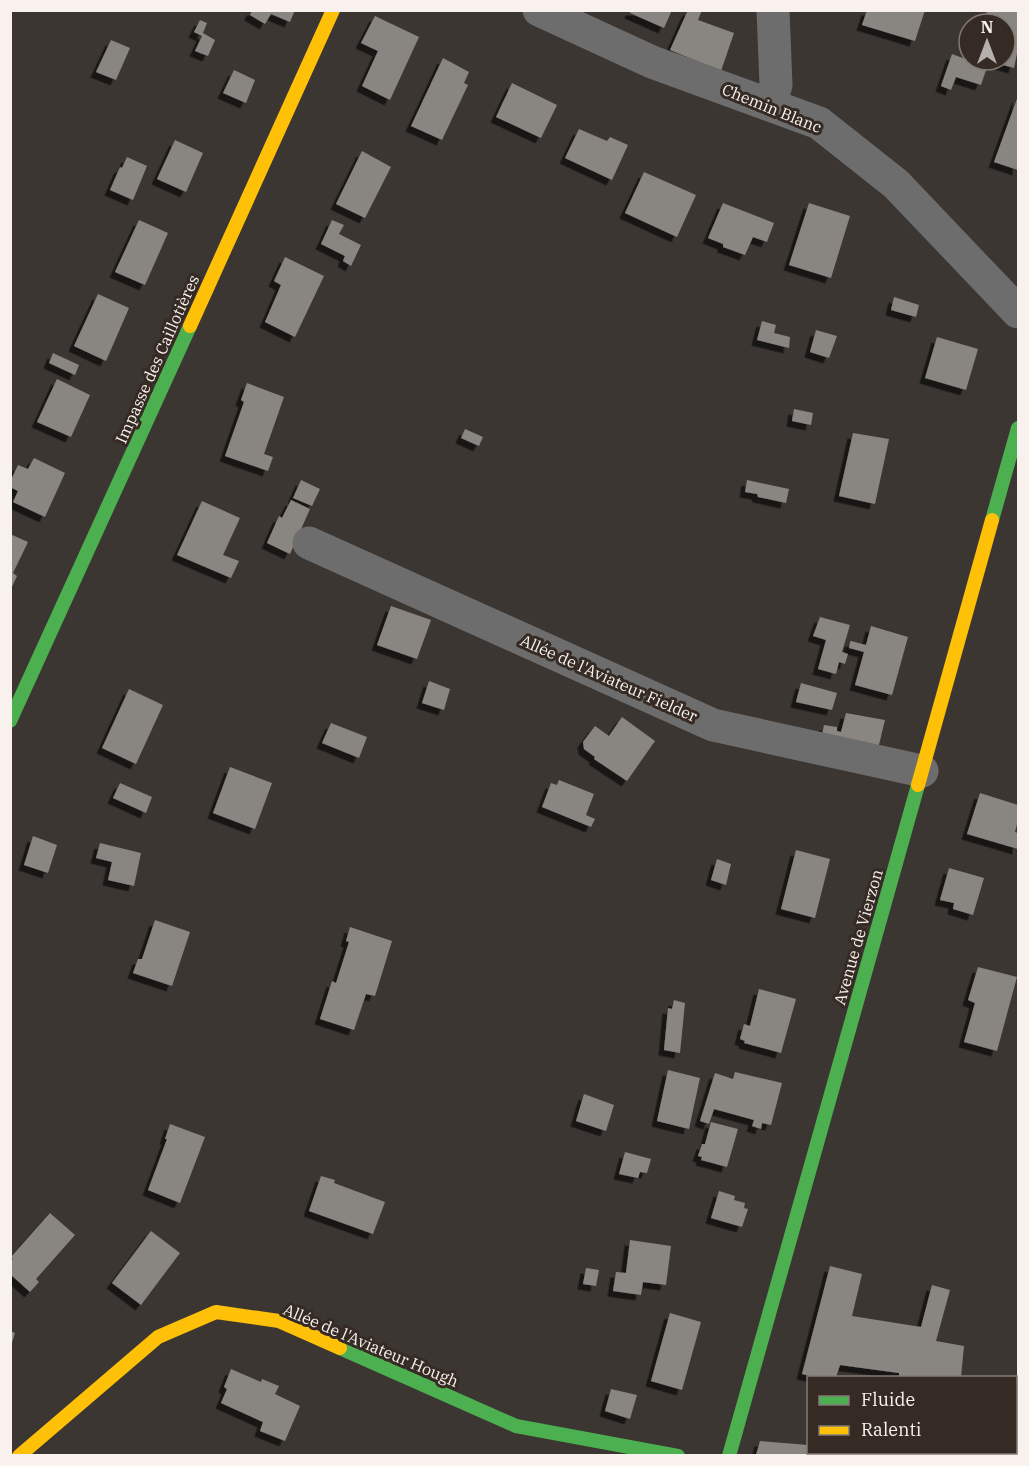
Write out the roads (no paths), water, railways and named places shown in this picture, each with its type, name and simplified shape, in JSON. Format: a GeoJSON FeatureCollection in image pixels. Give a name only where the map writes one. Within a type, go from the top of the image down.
{"type":"FeatureCollection","features":[{"type":"Feature","properties":{"kind":"street","name":"Impasse des Caillotières"},"geometry":{"type":"LineString","coordinates":[[10,721],[333,10]]}},
{"type":"Feature","properties":{"kind":"street","name":"Chemin Blanc"},"geometry":{"type":"LineString","coordinates":[[539,10],[652,62],[819,123],[896,184],[1018,312]]}},
{"type":"Feature","properties":{"kind":"street"},"geometry":{"type":"LineString","coordinates":[[770,105],[776,85],[773,10]]}},
{"type":"Feature","properties":{"kind":"street","name":"Avenue de Vierzon"},"geometry":{"type":"LineString","coordinates":[[729,1455],[1018,428]]}},
{"type":"Feature","properties":{"kind":"street","name":"Allée de l'Aviateur Fielder"},"geometry":{"type":"LineString","coordinates":[[309,543],[713,725],[922,771]]}},
{"type":"Feature","properties":{"kind":"street","name":"Allée de l'Aviateur Hough"},"geometry":{"type":"LineString","coordinates":[[19,1455],[158,1337],[216,1312],[279,1321],[516,1426],[678,1455]]}}]}
